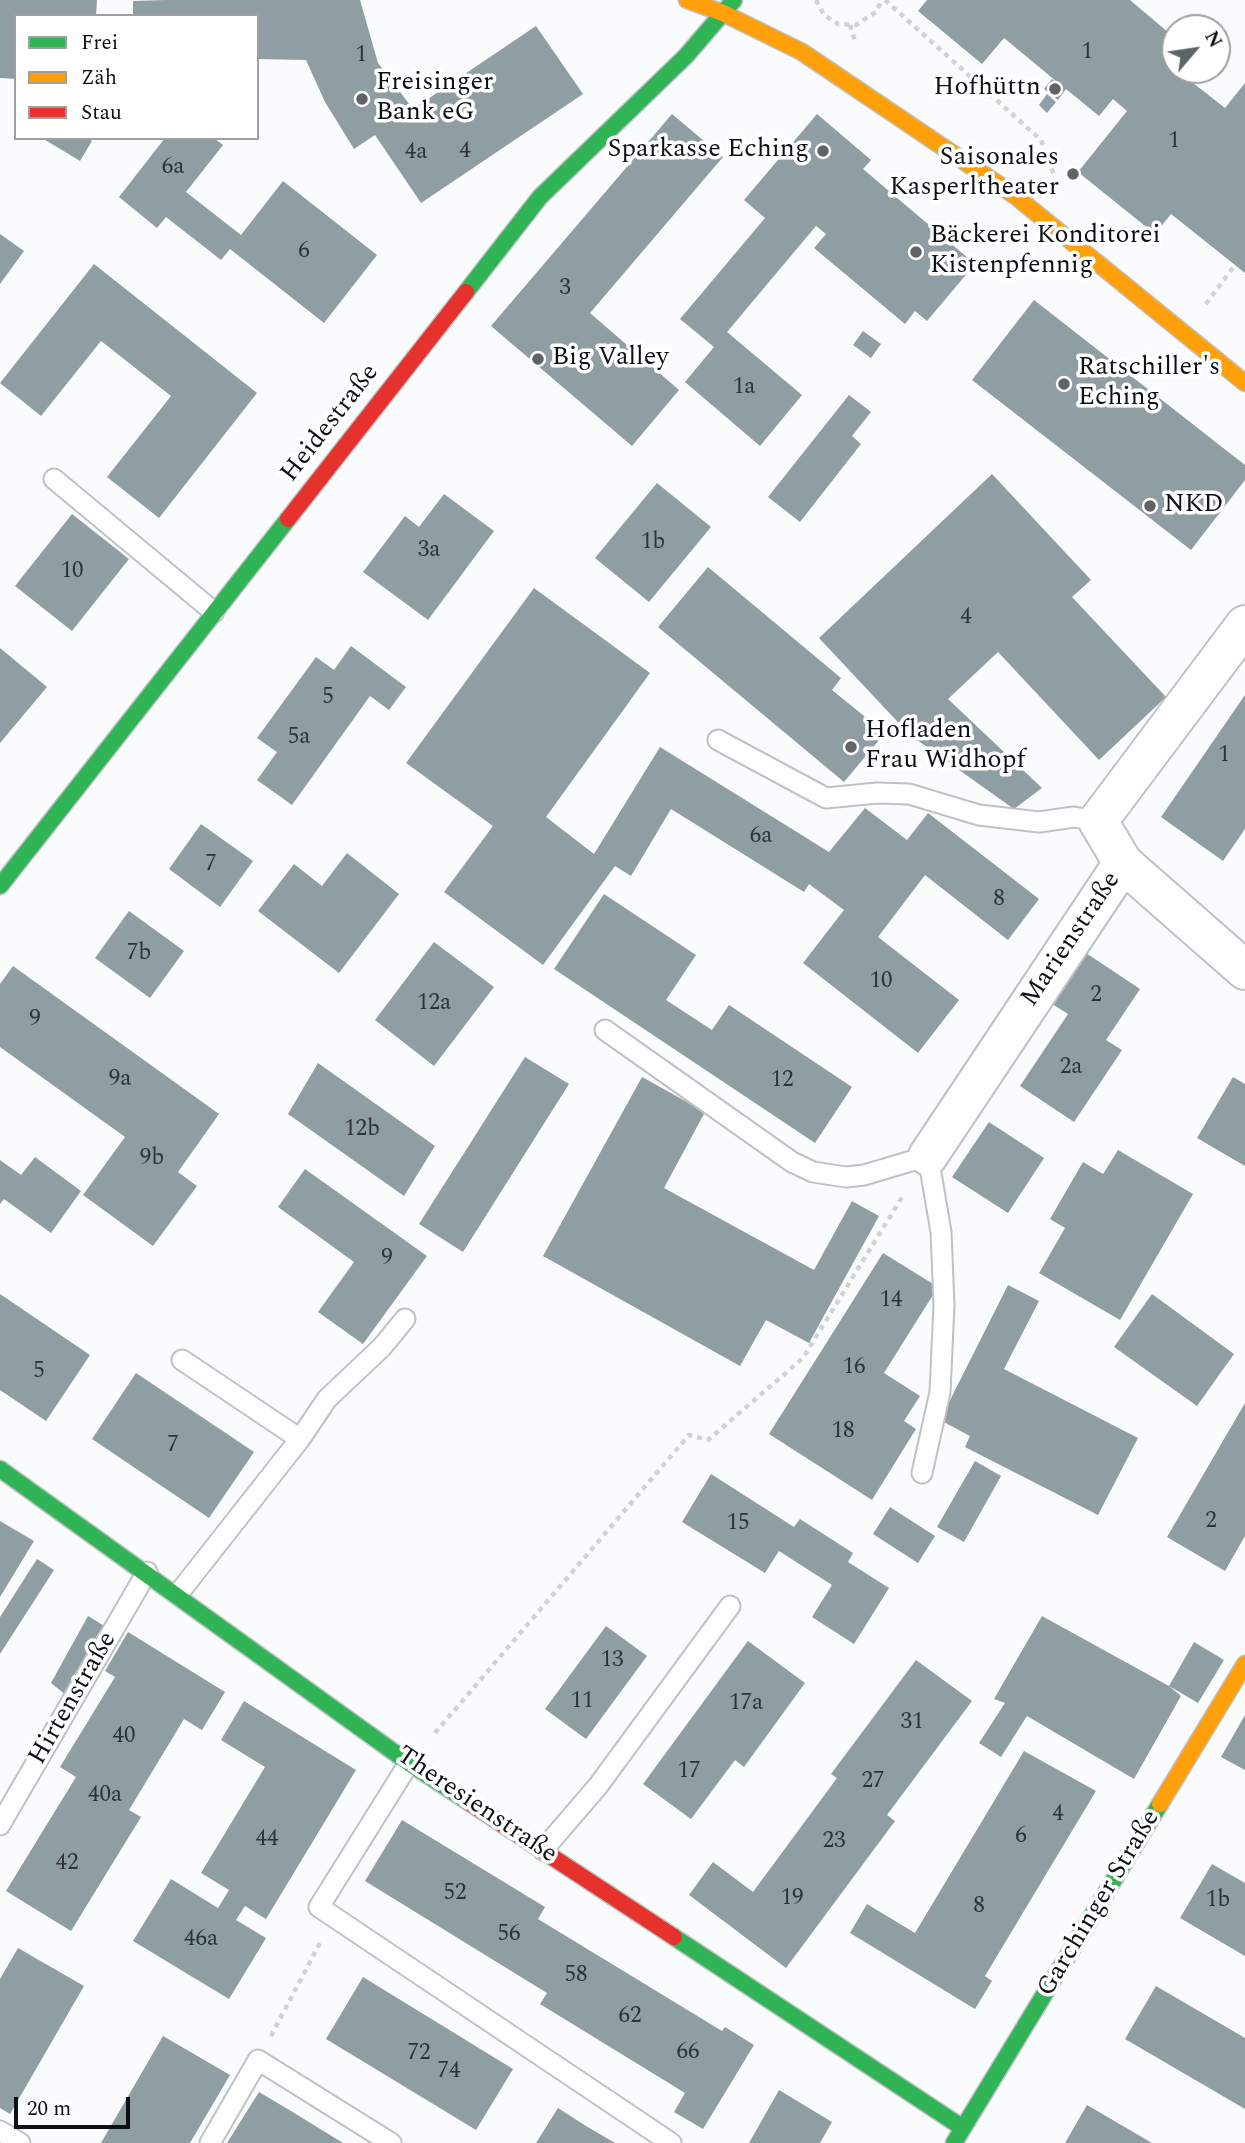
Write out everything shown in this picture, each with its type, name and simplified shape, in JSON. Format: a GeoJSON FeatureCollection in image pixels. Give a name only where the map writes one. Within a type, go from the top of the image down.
{"type":"FeatureCollection","features":[{"type":"Feature","properties":{"kind":"street"},"geometry":{"type":"LineString","coordinates":[[687,0],[729,6],[821,64],[1014,195],[1245,383]]}},
{"type":"Feature","properties":{"kind":"street","name":"Heidestraße"},"geometry":{"type":"LineString","coordinates":[[0,886],[540,197],[686,56],[729,6]]}},
{"type":"Feature","properties":{"kind":"street"},"geometry":{"type":"LineString","coordinates":[[1098,821],[1245,625]]}},
{"type":"Feature","properties":{"kind":"street","name":"Marienstraße"},"geometry":{"type":"LineString","coordinates":[[928,1156],[1122,863],[1098,821]]}},
{"type":"Feature","properties":{"kind":"street"},"geometry":{"type":"LineString","coordinates":[[1122,863],[1245,970]]}},
{"type":"Feature","properties":{"kind":"street","name":"Theresienstraße"},"geometry":{"type":"LineString","coordinates":[[0,1469],[148,1572],[409,1763],[963,2128]]}},
{"type":"Feature","properties":{"kind":"street","name":"Garchinger Straße"},"geometry":{"type":"LineString","coordinates":[[954,2143],[1245,1664]]}},
{"type":"Feature","properties":{"kind":"lane"},"geometry":{"type":"LineString","coordinates":[[54,479],[214,612]]}},
{"type":"Feature","properties":{"kind":"lane"},"geometry":{"type":"LineString","coordinates":[[718,740],[826,798],[909,793],[979,814],[1039,822],[1074,817],[1098,821]]}},
{"type":"Feature","properties":{"kind":"lane"},"geometry":{"type":"LineString","coordinates":[[605,1030],[792,1162],[813,1172],[846,1177],[864,1175],[928,1156],[942,1232],[944,1305],[940,1392],[922,1473]]}},
{"type":"Feature","properties":{"kind":"lane"},"geometry":{"type":"LineString","coordinates":[[178,1594],[300,1439],[327,1399],[382,1347],[405,1319]]}},
{"type":"Feature","properties":{"kind":"lane"},"geometry":{"type":"LineString","coordinates":[[182,1360],[300,1439]]}},
{"type":"Feature","properties":{"kind":"lane","name":"Hirtenstraße"},"geometry":{"type":"LineString","coordinates":[[0,1825],[148,1572]]}},
{"type":"Feature","properties":{"kind":"lane"},"geometry":{"type":"LineString","coordinates":[[543,1850],[598,1786],[730,1606]]}},
{"type":"Feature","properties":{"kind":"lane"},"geometry":{"type":"LineString","coordinates":[[409,1763],[319,1907],[671,2143]]}},
{"type":"Feature","properties":{"kind":"lane"},"geometry":{"type":"LineString","coordinates":[[210,2143],[258,2060],[391,2143]]}},
{"type":"Feature","properties":{"kind":"lane"},"geometry":{"type":"LineString","coordinates":[[0,2131],[20,2143]]}},
{"type":"Feature","properties":{"kind":"path"},"geometry":{"type":"LineString","coordinates":[[816,0],[824,15],[838,24],[856,25],[876,12],[884,0],[1041,140],[1054,176]]}},
{"type":"Feature","properties":{"kind":"path"},"geometry":{"type":"LineString","coordinates":[[1205,305],[1235,265]]}},
{"type":"Feature","properties":{"kind":"path"},"geometry":{"type":"LineString","coordinates":[[1194,297],[1215,314]]}},
{"type":"Feature","properties":{"kind":"path"},"geometry":{"type":"LineString","coordinates":[[409,1763],[689,1435],[708,1440],[803,1358],[928,1156]]}},
{"type":"Feature","properties":{"kind":"path"},"geometry":{"type":"LineString","coordinates":[[258,2060],[322,1939],[324,1924],[319,1907]]}},
{"type":"Feature","properties":{"kind":"building"},"geometry":{"type":"Polygon","coordinates":[[[0,0],[97,0],[96,14],[14,14],[14,79],[0,78],[0,0]]]}},
{"type":"Feature","properties":{"kind":"building"},"geometry":{"type":"Polygon","coordinates":[[[360,0],[378,63],[413,109],[536,26],[583,94],[421,203],[375,135],[354,149],[325,102],[306,60],[259,59],[259,14],[133,14],[133,1],[360,0]]]}},
{"type":"Feature","properties":{"kind":"building"},"geometry":{"type":"Polygon","coordinates":[[[927,0],[1130,0],[1161,26],[1161,84],[1194,84],[1225,108],[1245,83],[1245,273],[1171,214],[1155,234],[1078,172],[1127,111],[1113,99],[1099,116],[1066,89],[1058,100],[1044,89],[1052,79],[1062,86],[1004,38],[982,64],[918,11],[927,0]]]}},
{"type":"Feature","properties":{"kind":"building"},"geometry":{"type":"Polygon","coordinates":[[[1047,94],[1056,102],[1047,113],[1039,105],[1047,94]]]}},
{"type":"Feature","properties":{"kind":"building"},"geometry":{"type":"Polygon","coordinates":[[[672,114],[723,157],[590,313],[679,390],[632,446],[491,326],[672,114]]]}},
{"type":"Feature","properties":{"kind":"building"},"geometry":{"type":"Polygon","coordinates":[[[817,114],[871,160],[863,169],[975,264],[927,321],[915,311],[905,324],[814,248],[826,234],[816,226],[727,332],[802,395],[760,446],[685,382],[714,347],[680,319],[765,218],[744,200],[817,114]]]}},
{"type":"Feature","properties":{"kind":"building"},"geometry":{"type":"Polygon","coordinates":[[[45,140],[92,141],[80,161],[45,140]]]}},
{"type":"Feature","properties":{"kind":"building"},"geometry":{"type":"Polygon","coordinates":[[[163,140],[217,140],[223,145],[186,192],[241,235],[283,181],[377,255],[324,323],[230,249],[221,260],[166,217],[157,228],[119,197],[163,140]]]}},
{"type":"Feature","properties":{"kind":"building"},"geometry":{"type":"Polygon","coordinates":[[[0,234],[24,251],[0,284],[0,234]]]}},
{"type":"Feature","properties":{"kind":"building"},"geometry":{"type":"Polygon","coordinates":[[[94,264],[257,393],[159,518],[107,477],[171,396],[101,341],[41,416],[0,383],[94,264]]]}},
{"type":"Feature","properties":{"kind":"building"},"geometry":{"type":"Polygon","coordinates":[[[1034,300],[1245,465],[1245,480],[1191,550],[972,380],[1034,300]]]}},
{"type":"Feature","properties":{"kind":"building"},"geometry":{"type":"Polygon","coordinates":[[[863,331],[881,344],[871,358],[853,345],[863,331]]]}},
{"type":"Feature","properties":{"kind":"building"},"geometry":{"type":"Polygon","coordinates":[[[849,395],[871,412],[852,436],[861,444],[800,522],[768,497],[849,395]]]}},
{"type":"Feature","properties":{"kind":"building"},"geometry":{"type":"Polygon","coordinates":[[[992,474],[1091,580],[1072,597],[1166,697],[1099,760],[998,652],[948,699],[1042,788],[1014,809],[910,735],[819,638],[992,474]]]}},
{"type":"Feature","properties":{"kind":"building"},"geometry":{"type":"Polygon","coordinates":[[[657,483],[711,527],[649,602],[595,558],[657,483]]]}},
{"type":"Feature","properties":{"kind":"building"},"geometry":{"type":"Polygon","coordinates":[[[444,494],[494,531],[428,620],[363,572],[405,516],[419,527],[444,494]]]}},
{"type":"Feature","properties":{"kind":"building"},"geometry":{"type":"Polygon","coordinates":[[[72,514],[129,559],[72,631],[15,586],[72,514]]]}},
{"type":"Feature","properties":{"kind":"building"},"geometry":{"type":"Polygon","coordinates":[[[708,567],[841,678],[832,690],[885,733],[844,782],[658,627],[708,567]]]}},
{"type":"Feature","properties":{"kind":"building"},"geometry":{"type":"Polygon","coordinates":[[[534,588],[650,673],[546,817],[594,854],[660,747],[829,852],[865,808],[907,840],[928,813],[1039,899],[1008,940],[925,875],[878,937],[959,1000],[918,1053],[803,963],[844,910],[809,884],[804,892],[671,809],[631,876],[615,866],[543,965],[444,892],[493,826],[406,763],[534,588]]]}},
{"type":"Feature","properties":{"kind":"building"},"geometry":{"type":"Polygon","coordinates":[[[351,646],[406,687],[389,710],[370,696],[292,805],[257,780],[277,752],[257,738],[316,657],[334,670],[351,646]]]}},
{"type":"Feature","properties":{"kind":"building"},"geometry":{"type":"Polygon","coordinates":[[[0,648],[47,687],[0,743],[0,648]]]}},
{"type":"Feature","properties":{"kind":"building"},"geometry":{"type":"Polygon","coordinates":[[[1245,695],[1245,829],[1223,861],[1161,817],[1245,695]]]}},
{"type":"Feature","properties":{"kind":"building"},"geometry":{"type":"Polygon","coordinates":[[[201,824],[253,861],[220,907],[169,869],[201,824]]]}},
{"type":"Feature","properties":{"kind":"building"},"geometry":{"type":"Polygon","coordinates":[[[347,853],[399,894],[339,973],[258,911],[294,864],[322,886],[347,853]]]}},
{"type":"Feature","properties":{"kind":"building"},"geometry":{"type":"Polygon","coordinates":[[[604,894],[696,955],[666,1000],[712,1030],[729,1005],[852,1087],[815,1143],[554,969],[604,894]]]}},
{"type":"Feature","properties":{"kind":"building"},"geometry":{"type":"Polygon","coordinates":[[[129,911],[184,951],[150,998],[95,958],[129,911]]]}},
{"type":"Feature","properties":{"kind":"building"},"geometry":{"type":"Polygon","coordinates":[[[434,942],[494,987],[434,1066],[375,1020],[434,942]]]}},
{"type":"Feature","properties":{"kind":"building"},"geometry":{"type":"Polygon","coordinates":[[[1086,953],[1140,989],[1106,1040],[1122,1050],[1074,1122],[1020,1086],[1068,1014],[1052,1004],[1086,953]]]}},
{"type":"Feature","properties":{"kind":"building"},"geometry":{"type":"Polygon","coordinates":[[[13,966],[219,1114],[178,1172],[197,1186],[153,1246],[83,1195],[125,1137],[0,1047],[0,984],[13,966]]]}},
{"type":"Feature","properties":{"kind":"building"},"geometry":{"type":"Polygon","coordinates":[[[525,1057],[569,1084],[463,1252],[419,1224],[525,1057]]]}},
{"type":"Feature","properties":{"kind":"building"},"geometry":{"type":"Polygon","coordinates":[[[318,1063],[435,1146],[404,1196],[288,1114],[318,1063]]]}},
{"type":"Feature","properties":{"kind":"building"},"geometry":{"type":"Polygon","coordinates":[[[642,1077],[705,1112],[664,1188],[814,1270],[852,1201],[879,1216],[809,1343],[766,1320],[740,1366],[543,1256],[642,1077]]]}},
{"type":"Feature","properties":{"kind":"building"},"geometry":{"type":"Polygon","coordinates":[[[1233,1077],[1245,1084],[1245,1166],[1197,1138],[1233,1077]]]}},
{"type":"Feature","properties":{"kind":"building"},"geometry":{"type":"Polygon","coordinates":[[[989,1122],[1044,1158],[1008,1213],[952,1177],[989,1122]]]}},
{"type":"Feature","properties":{"kind":"building"},"geometry":{"type":"Polygon","coordinates":[[[1118,1150],[1193,1194],[1120,1320],[1039,1273],[1065,1228],[1050,1219],[1083,1162],[1103,1174],[1118,1150]]]}},
{"type":"Feature","properties":{"kind":"building"},"geometry":{"type":"Polygon","coordinates":[[[35,1157],[81,1191],[51,1233],[4,1199],[0,1204],[0,1160],[21,1175],[35,1157]]]}},
{"type":"Feature","properties":{"kind":"building"},"geometry":{"type":"Polygon","coordinates":[[[305,1169],[427,1256],[363,1344],[318,1312],[354,1262],[278,1207],[305,1169]]]}},
{"type":"Feature","properties":{"kind":"building"},"geometry":{"type":"Polygon","coordinates":[[[883,1253],[938,1287],[884,1373],[920,1396],[904,1421],[916,1429],[872,1500],[769,1434],[883,1253]]]}},
{"type":"Feature","properties":{"kind":"building"},"geometry":{"type":"Polygon","coordinates":[[[1008,1285],[1039,1301],[1004,1369],[1138,1438],[1098,1515],[965,1447],[970,1436],[940,1420],[1008,1285]]]}},
{"type":"Feature","properties":{"kind":"building"},"geometry":{"type":"Polygon","coordinates":[[[0,1294],[90,1355],[46,1421],[0,1390],[0,1294]]]}},
{"type":"Feature","properties":{"kind":"building"},"geometry":{"type":"Polygon","coordinates":[[[1152,1294],[1234,1354],[1197,1406],[1114,1347],[1152,1294]]]}},
{"type":"Feature","properties":{"kind":"building"},"geometry":{"type":"Polygon","coordinates":[[[136,1373],[254,1452],[209,1518],[92,1439],[136,1373]]]}},
{"type":"Feature","properties":{"kind":"building"},"geometry":{"type":"Polygon","coordinates":[[[1245,1403],[1245,1536],[1225,1571],[1167,1537],[1245,1403]]]}},
{"type":"Feature","properties":{"kind":"building"},"geometry":{"type":"Polygon","coordinates":[[[975,1461],[1001,1476],[964,1542],[937,1527],[975,1461]]]}},
{"type":"Feature","properties":{"kind":"building"},"geometry":{"type":"Polygon","coordinates":[[[711,1474],[794,1527],[800,1519],[853,1553],[848,1562],[889,1588],[854,1644],[812,1617],[832,1585],[779,1551],[765,1573],[682,1522],[711,1474]]]}},
{"type":"Feature","properties":{"kind":"building"},"geometry":{"type":"Polygon","coordinates":[[[890,1507],[935,1536],[918,1563],[873,1534],[890,1507]]]}},
{"type":"Feature","properties":{"kind":"building"},"geometry":{"type":"Polygon","coordinates":[[[0,1521],[34,1541],[0,1597],[0,1521]]]}},
{"type":"Feature","properties":{"kind":"building"},"geometry":{"type":"Polygon","coordinates":[[[37,1559],[54,1570],[0,1654],[0,1617],[37,1559]]]}},
{"type":"Feature","properties":{"kind":"building"},"geometry":{"type":"Polygon","coordinates":[[[88,1616],[106,1627],[66,1695],[51,1683],[88,1616]]]}},
{"type":"Feature","properties":{"kind":"building"},"geometry":{"type":"Polygon","coordinates":[[[1042,1616],[1169,1686],[1181,1696],[1134,1779],[1027,1716],[1001,1757],[979,1743],[1005,1703],[994,1699],[1042,1616]]]}},
{"type":"Feature","properties":{"kind":"building"},"geometry":{"type":"Polygon","coordinates":[[[606,1626],[647,1656],[586,1739],[545,1709],[606,1626]]]}},
{"type":"Feature","properties":{"kind":"building"},"geometry":{"type":"Polygon","coordinates":[[[128,1632],[225,1692],[202,1730],[184,1719],[129,1810],[141,1817],[71,1931],[6,1891],[76,1777],[60,1767],[115,1677],[105,1671],[128,1632]]]}},
{"type":"Feature","properties":{"kind":"building"},"geometry":{"type":"Polygon","coordinates":[[[748,1641],[805,1683],[744,1767],[735,1760],[691,1819],[643,1784],[748,1641]]]}},
{"type":"Feature","properties":{"kind":"building"},"geometry":{"type":"Polygon","coordinates":[[[1194,1642],[1224,1660],[1198,1703],[1169,1686],[1194,1642]]]}},
{"type":"Feature","properties":{"kind":"building"},"geometry":{"type":"Polygon","coordinates":[[[916,1660],[972,1701],[887,1815],[895,1821],[786,1968],[689,1895],[713,1862],[753,1892],[837,1778],[831,1774],[916,1660]]]}},
{"type":"Feature","properties":{"kind":"building"},"geometry":{"type":"Polygon","coordinates":[[[244,1701],[356,1770],[266,1919],[245,1906],[236,1920],[266,1938],[229,1999],[133,1941],[171,1879],[218,1908],[229,1890],[201,1873],[265,1767],[221,1740],[244,1701]]]}},
{"type":"Feature","properties":{"kind":"building"},"geometry":{"type":"Polygon","coordinates":[[[1245,1715],[1245,1770],[1221,1757],[1245,1715]]]}},
{"type":"Feature","properties":{"kind":"building"},"geometry":{"type":"Polygon","coordinates":[[[1024,1751],[1096,1791],[985,1976],[992,1981],[975,2009],[850,1933],[867,1904],[915,1933],[1024,1751]]]}},
{"type":"Feature","properties":{"kind":"building"},"geometry":{"type":"Polygon","coordinates":[[[402,1820],[545,1907],[538,1919],[722,2031],[725,2027],[754,2045],[703,2129],[674,2112],[685,2093],[540,2004],[547,1993],[365,1881],[402,1820]]]}},
{"type":"Feature","properties":{"kind":"building"},"geometry":{"type":"Polygon","coordinates":[[[1212,1864],[1245,1883],[1245,1956],[1180,1918],[1212,1864]]]}},
{"type":"Feature","properties":{"kind":"building"},"geometry":{"type":"Polygon","coordinates":[[[18,1948],[84,1986],[10,2114],[0,2108],[0,1979],[18,1948]]]}},
{"type":"Feature","properties":{"kind":"building"},"geometry":{"type":"Polygon","coordinates":[[[363,1977],[513,2069],[476,2130],[326,2039],[363,1977]]]}},
{"type":"Feature","properties":{"kind":"building"},"geometry":{"type":"Polygon","coordinates":[[[1156,1986],[1245,2038],[1245,2109],[1125,2039],[1156,1986]]]}},
{"type":"Feature","properties":{"kind":"building"},"geometry":{"type":"Polygon","coordinates":[[[163,2036],[230,2075],[190,2143],[101,2143],[163,2036]]]}},
{"type":"Feature","properties":{"kind":"building"},"geometry":{"type":"Polygon","coordinates":[[[779,2090],[832,2122],[820,2143],[749,2143],[779,2090]]]}},
{"type":"Feature","properties":{"kind":"building"},"geometry":{"type":"Polygon","coordinates":[[[259,2092],[291,2111],[343,2143],[227,2143],[259,2092]]]}},
{"type":"Feature","properties":{"kind":"building"},"geometry":{"type":"Polygon","coordinates":[[[1087,2105],[1152,2143],[1065,2143],[1087,2105]]]}},
{"type":"Feature","properties":{"kind":"building"},"geometry":{"type":"Polygon","coordinates":[[[558,2108],[586,2126],[615,2143],[536,2143],[558,2108]]]}},
{"type":"Feature","properties":{"kind":"traffic: fast"},"geometry":{"type":"LineString","coordinates":[[466,292],[540,197],[686,56],[734,0]]}},
{"type":"Feature","properties":{"kind":"traffic: fast"},"geometry":{"type":"LineString","coordinates":[[0,886],[288,519]]}},
{"type":"Feature","properties":{"kind":"traffic: fast"},"geometry":{"type":"LineString","coordinates":[[0,1469],[409,1763],[470,1803]]}},
{"type":"Feature","properties":{"kind":"traffic: fast"},"geometry":{"type":"LineString","coordinates":[[954,2143],[1160,1804]]}},
{"type":"Feature","properties":{"kind":"traffic: fast"},"geometry":{"type":"LineString","coordinates":[[674,1937],[963,2128]]}},
{"type":"Feature","properties":{"kind":"traffic: slow"},"geometry":{"type":"LineString","coordinates":[[687,0],[723,13],[802,52],[1014,195],[1245,383]]}},
{"type":"Feature","properties":{"kind":"traffic: slow"},"geometry":{"type":"LineString","coordinates":[[1160,1804],[1245,1664]]}},
{"type":"Feature","properties":{"kind":"traffic: jam"},"geometry":{"type":"LineString","coordinates":[[288,519],[466,292]]}},
{"type":"Feature","properties":{"kind":"traffic: jam"},"geometry":{"type":"LineString","coordinates":[[470,1803],[674,1937]]}},
{"type":"Feature","properties":{"kind":"place","name":"Hofhüttn"},"geometry":{"type":"Point","coordinates":[1055,89]}},
{"type":"Feature","properties":{"kind":"place","name":"Freisinger Bank eG"},"geometry":{"type":"Point","coordinates":[362,99]}},
{"type":"Feature","properties":{"kind":"place","name":"Sparkasse Eching"},"geometry":{"type":"Point","coordinates":[823,151]}},
{"type":"Feature","properties":{"kind":"place","name":"Saisonales Kasperltheater"},"geometry":{"type":"Point","coordinates":[1073,174]}},
{"type":"Feature","properties":{"kind":"place","name":"Bäckerei Konditorei Kistenpfennig"},"geometry":{"type":"Point","coordinates":[916,252]}},
{"type":"Feature","properties":{"kind":"place","name":"Big Valley"},"geometry":{"type":"Point","coordinates":[538,359]}},
{"type":"Feature","properties":{"kind":"place","name":"Ratschiller's Eching"},"geometry":{"type":"Point","coordinates":[1064,384]}},
{"type":"Feature","properties":{"kind":"place","name":"NKD"},"geometry":{"type":"Point","coordinates":[1150,506]}},
{"type":"Feature","properties":{"kind":"place","name":"Hofladen Frau Widhopf"},"geometry":{"type":"Point","coordinates":[851,747]}}]}
